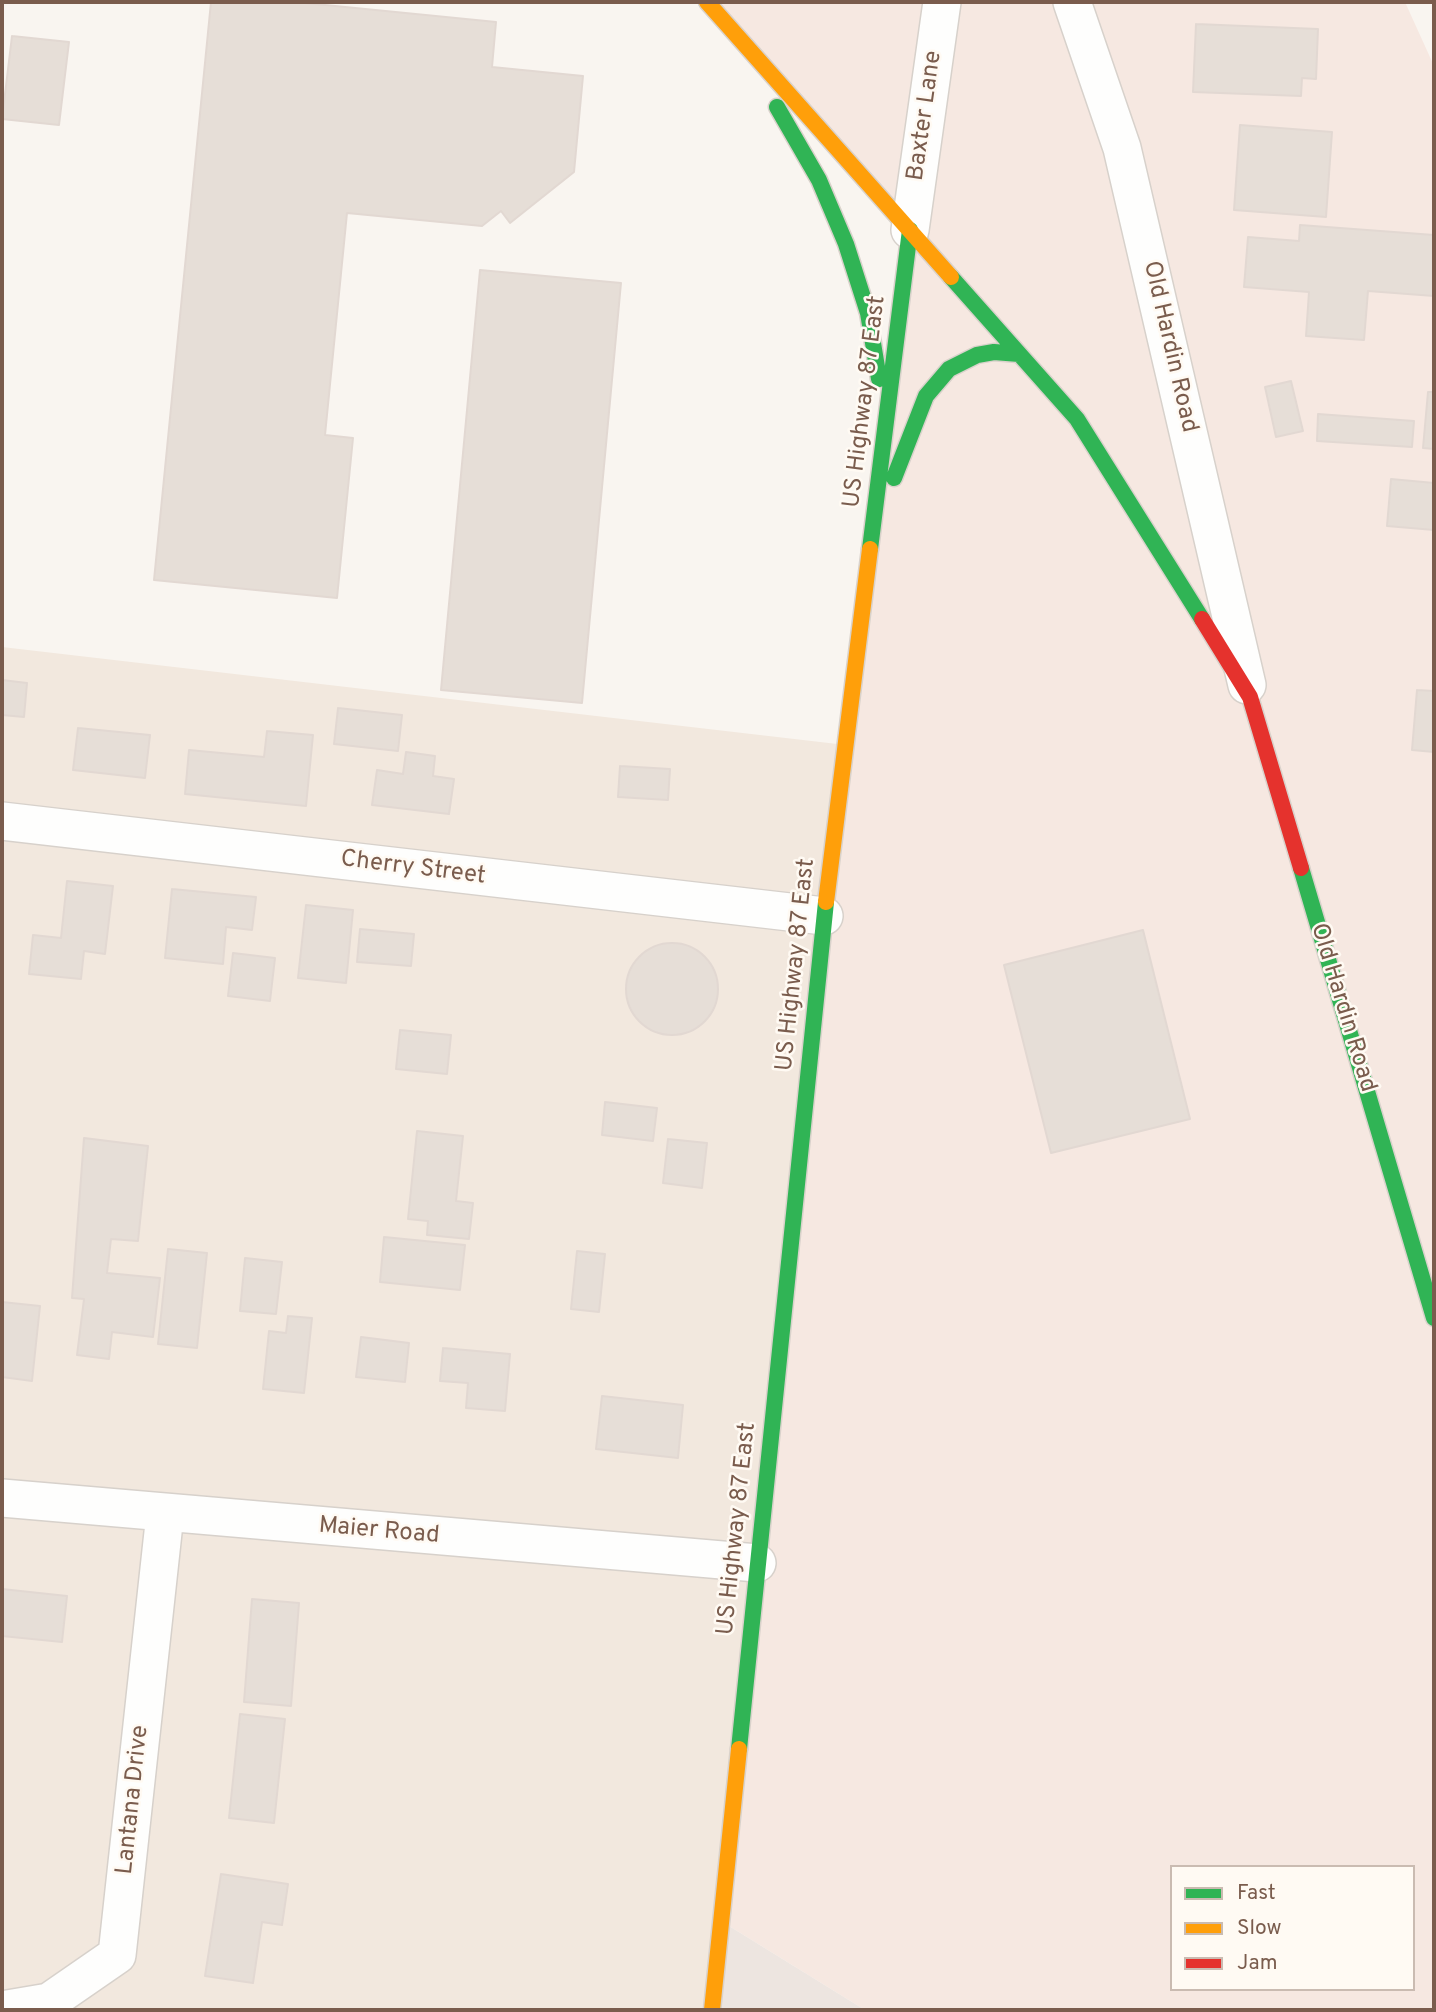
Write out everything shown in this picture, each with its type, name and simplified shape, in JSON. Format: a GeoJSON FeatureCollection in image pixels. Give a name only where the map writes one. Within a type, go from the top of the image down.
{"type":"FeatureCollection","features":[{"type":"Feature","properties":{"kind":"main road"},"geometry":{"type":"LineString","coordinates":[[707,2],[910,230]]}},
{"type":"Feature","properties":{"kind":"main road"},"geometry":{"type":"LineString","coordinates":[[725,22],[803,149],[846,244],[868,313],[876,356],[881,390],[882,459]]}},
{"type":"Feature","properties":{"kind":"main road","name":"Old Hardin Road"},"geometry":{"type":"LineString","coordinates":[[910,230],[1077,419],[1250,697],[1434,1318]]}},
{"type":"Feature","properties":{"kind":"main road","name":"US Highway 87 East"},"geometry":{"type":"LineString","coordinates":[[712,2010],[824,916],[910,230]]}},
{"type":"Feature","properties":{"kind":"main road"},"geometry":{"type":"LineString","coordinates":[[872,532],[926,396],[936,382],[955,365],[977,355],[994,352],[1019,354]]}},
{"type":"Feature","properties":{"kind":"street","name":"Baxter Lane"},"geometry":{"type":"LineString","coordinates":[[910,230],[942,2]]}},
{"type":"Feature","properties":{"kind":"street","name":"Old Hardin Road"},"geometry":{"type":"LineString","coordinates":[[1072,2],[1122,148],[1250,697]]}},
{"type":"Feature","properties":{"kind":"street","name":"Cherry Street"},"geometry":{"type":"LineString","coordinates":[[2,821],[824,916]]}},
{"type":"Feature","properties":{"kind":"street","name":"Maier Road"},"geometry":{"type":"LineString","coordinates":[[2,1498],[757,1563]]}},
{"type":"Feature","properties":{"kind":"street","name":"Lantana Drive"},"geometry":{"type":"LineString","coordinates":[[2,2010],[49,2002],[117,1955],[165,1514]]}},
{"type":"Feature","properties":{"kind":"shaded area"},"geometry":{"type":"Polygon","coordinates":[[[707,2],[1405,2],[1434,66],[1434,2010],[865,2010],[721,1921],[910,230],[707,2]]]}},
{"type":"Feature","properties":{"kind":"shaded area"},"geometry":{"type":"Polygon","coordinates":[[[2,647],[846,745],[712,2010],[2,2010],[2,647]]]}},
{"type":"Feature","properties":{"kind":"shaded area"},"geometry":{"type":"Polygon","coordinates":[[[721,1921],[865,2010],[712,2010],[721,1921]]]}},
{"type":"Feature","properties":{"kind":"building"},"geometry":{"type":"Polygon","coordinates":[[[211,2],[295,2],[496,22],[492,67],[583,76],[574,172],[510,223],[501,211],[482,226],[347,213],[325,435],[353,438],[337,598],[154,580],[211,2]]]}},
{"type":"Feature","properties":{"kind":"building"},"geometry":{"type":"Polygon","coordinates":[[[1196,24],[1318,29],[1316,79],[1302,78],[1301,96],[1193,92],[1196,24]]]}},
{"type":"Feature","properties":{"kind":"building"},"geometry":{"type":"Polygon","coordinates":[[[12,36],[69,42],[59,125],[2,119],[12,36]]]}},
{"type":"Feature","properties":{"kind":"building"},"geometry":{"type":"Polygon","coordinates":[[[1240,125],[1332,132],[1326,217],[1234,210],[1240,125]]]}},
{"type":"Feature","properties":{"kind":"building"},"geometry":{"type":"Polygon","coordinates":[[[1300,225],[1434,235],[1434,296],[1368,291],[1364,340],[1306,336],[1309,292],[1244,287],[1248,237],[1299,241],[1300,225]]]}},
{"type":"Feature","properties":{"kind":"building"},"geometry":{"type":"Polygon","coordinates":[[[480,270],[621,283],[582,703],[441,690],[480,270]]]}},
{"type":"Feature","properties":{"kind":"building"},"geometry":{"type":"Polygon","coordinates":[[[1291,381],[1303,431],[1276,437],[1265,387],[1291,381]]]}},
{"type":"Feature","properties":{"kind":"building"},"geometry":{"type":"Polygon","coordinates":[[[1428,392],[1434,392],[1434,449],[1423,448],[1428,392]]]}},
{"type":"Feature","properties":{"kind":"building"},"geometry":{"type":"Polygon","coordinates":[[[1318,414],[1414,421],[1412,447],[1317,441],[1318,414]]]}},
{"type":"Feature","properties":{"kind":"building"},"geometry":{"type":"Polygon","coordinates":[[[1391,479],[1434,483],[1434,530],[1387,526],[1391,479]]]}},
{"type":"Feature","properties":{"kind":"building"},"geometry":{"type":"Polygon","coordinates":[[[2,680],[27,683],[24,717],[2,715],[2,680]]]}},
{"type":"Feature","properties":{"kind":"building"},"geometry":{"type":"Polygon","coordinates":[[[1417,690],[1434,691],[1434,752],[1412,750],[1417,690]]]}},
{"type":"Feature","properties":{"kind":"building"},"geometry":{"type":"Polygon","coordinates":[[[338,708],[402,715],[398,751],[334,744],[338,708]]]}},
{"type":"Feature","properties":{"kind":"building"},"geometry":{"type":"Polygon","coordinates":[[[78,728],[150,735],[145,778],[73,770],[78,728]]]}},
{"type":"Feature","properties":{"kind":"building"},"geometry":{"type":"Polygon","coordinates":[[[267,731],[313,735],[306,806],[185,794],[189,750],[264,757],[267,731]]]}},
{"type":"Feature","properties":{"kind":"building"},"geometry":{"type":"Polygon","coordinates":[[[406,752],[435,756],[433,776],[454,779],[449,814],[372,805],[377,770],[403,774],[406,752]]]}},
{"type":"Feature","properties":{"kind":"building"},"geometry":{"type":"Polygon","coordinates":[[[620,766],[670,769],[668,800],[618,797],[620,766]]]}},
{"type":"Feature","properties":{"kind":"building"},"geometry":{"type":"Polygon","coordinates":[[[67,881],[113,886],[105,954],[84,951],[81,979],[29,974],[33,935],[61,938],[67,881]]]}},
{"type":"Feature","properties":{"kind":"building"},"geometry":{"type":"Polygon","coordinates":[[[172,889],[256,897],[252,930],[226,927],[223,964],[165,958],[172,889]]]}},
{"type":"Feature","properties":{"kind":"building"},"geometry":{"type":"Polygon","coordinates":[[[306,905],[353,910],[346,983],[298,978],[306,905]]]}},
{"type":"Feature","properties":{"kind":"building"},"geometry":{"type":"Polygon","coordinates":[[[360,929],[414,934],[411,966],[357,962],[360,929]]]}},
{"type":"Feature","properties":{"kind":"building"},"geometry":{"type":"Polygon","coordinates":[[[1143,930],[1190,1119],[1051,1153],[1004,965],[1143,930]]]}},
{"type":"Feature","properties":{"kind":"building"},"geometry":{"type":"Polygon","coordinates":[[[672,943],[690,947],[704,957],[714,971],[718,989],[714,1007],[704,1021],[690,1031],[672,1035],[654,1031],[640,1021],[630,1007],[626,989],[630,971],[640,957],[654,947],[672,943]]]}},
{"type":"Feature","properties":{"kind":"building"},"geometry":{"type":"Polygon","coordinates":[[[233,953],[275,958],[270,1001],[228,996],[233,953]]]}},
{"type":"Feature","properties":{"kind":"building"},"geometry":{"type":"Polygon","coordinates":[[[400,1030],[451,1035],[447,1074],[396,1069],[400,1030]]]}},
{"type":"Feature","properties":{"kind":"building"},"geometry":{"type":"Polygon","coordinates":[[[605,1102],[657,1108],[653,1141],[602,1135],[605,1102]]]}},
{"type":"Feature","properties":{"kind":"building"},"geometry":{"type":"Polygon","coordinates":[[[417,1131],[463,1136],[456,1201],[473,1203],[469,1239],[427,1235],[428,1221],[408,1219],[417,1131]]]}},
{"type":"Feature","properties":{"kind":"building"},"geometry":{"type":"Polygon","coordinates":[[[84,1138],[148,1146],[138,1241],[111,1239],[107,1273],[160,1278],[153,1337],[112,1332],[109,1359],[77,1355],[84,1299],[72,1298],[84,1138]]]}},
{"type":"Feature","properties":{"kind":"building"},"geometry":{"type":"Polygon","coordinates":[[[668,1139],[707,1143],[702,1188],[663,1183],[668,1139]]]}},
{"type":"Feature","properties":{"kind":"building"},"geometry":{"type":"Polygon","coordinates":[[[384,1237],[465,1245],[460,1290],[380,1282],[384,1237]]]}},
{"type":"Feature","properties":{"kind":"building"},"geometry":{"type":"Polygon","coordinates":[[[168,1249],[207,1253],[197,1348],[158,1344],[168,1249]]]}},
{"type":"Feature","properties":{"kind":"building"},"geometry":{"type":"Polygon","coordinates":[[[577,1251],[605,1254],[599,1312],[571,1309],[577,1251]]]}},
{"type":"Feature","properties":{"kind":"building"},"geometry":{"type":"Polygon","coordinates":[[[245,1258],[282,1262],[276,1314],[240,1311],[245,1258]]]}},
{"type":"Feature","properties":{"kind":"building"},"geometry":{"type":"Polygon","coordinates":[[[2,1302],[40,1306],[32,1381],[2,1377],[2,1302]]]}},
{"type":"Feature","properties":{"kind":"building"},"geometry":{"type":"Polygon","coordinates":[[[288,1316],[312,1318],[304,1393],[263,1389],[269,1331],[286,1333],[288,1316]]]}},
{"type":"Feature","properties":{"kind":"building"},"geometry":{"type":"Polygon","coordinates":[[[361,1337],[409,1343],[405,1382],[356,1377],[361,1337]]]}},
{"type":"Feature","properties":{"kind":"building"},"geometry":{"type":"Polygon","coordinates":[[[443,1348],[510,1354],[505,1411],[466,1408],[468,1383],[440,1381],[443,1348]]]}},
{"type":"Feature","properties":{"kind":"building"},"geometry":{"type":"Polygon","coordinates":[[[602,1396],[683,1405],[678,1458],[596,1449],[602,1396]]]}},
{"type":"Feature","properties":{"kind":"building"},"geometry":{"type":"Polygon","coordinates":[[[2,1589],[67,1596],[62,1642],[2,1636],[2,1589]]]}},
{"type":"Feature","properties":{"kind":"building"},"geometry":{"type":"Polygon","coordinates":[[[252,1599],[299,1603],[291,1706],[244,1702],[252,1599]]]}},
{"type":"Feature","properties":{"kind":"building"},"geometry":{"type":"Polygon","coordinates":[[[240,1714],[285,1719],[274,1823],[229,1818],[240,1714]]]}},
{"type":"Feature","properties":{"kind":"building"},"geometry":{"type":"Polygon","coordinates":[[[221,1874],[288,1884],[282,1925],[262,1922],[253,1983],[205,1976],[221,1874]]]}},
{"type":"Feature","properties":{"kind":"traffic: fast"},"geometry":{"type":"LineString","coordinates":[[777,107],[819,180],[846,244],[868,313],[879,379]]}},
{"type":"Feature","properties":{"kind":"traffic: fast"},"geometry":{"type":"LineString","coordinates":[[870,549],[910,230]]}},
{"type":"Feature","properties":{"kind":"traffic: fast"},"geometry":{"type":"LineString","coordinates":[[951,277],[1077,419],[1202,619]]}},
{"type":"Feature","properties":{"kind":"traffic: fast"},"geometry":{"type":"LineString","coordinates":[[894,478],[926,396],[949,369],[977,355],[994,352],[1019,354]]}},
{"type":"Feature","properties":{"kind":"traffic: fast"},"geometry":{"type":"LineString","coordinates":[[1301,868],[1434,1318]]}},
{"type":"Feature","properties":{"kind":"traffic: fast"},"geometry":{"type":"LineString","coordinates":[[739,1749],[826,902]]}},
{"type":"Feature","properties":{"kind":"traffic: slow"},"geometry":{"type":"LineString","coordinates":[[707,2],[951,277]]}},
{"type":"Feature","properties":{"kind":"traffic: slow"},"geometry":{"type":"LineString","coordinates":[[826,902],[870,549]]}},
{"type":"Feature","properties":{"kind":"traffic: slow"},"geometry":{"type":"LineString","coordinates":[[712,2010],[739,1749]]}},
{"type":"Feature","properties":{"kind":"traffic: jam"},"geometry":{"type":"LineString","coordinates":[[1202,619],[1250,697],[1301,868]]}}]}
